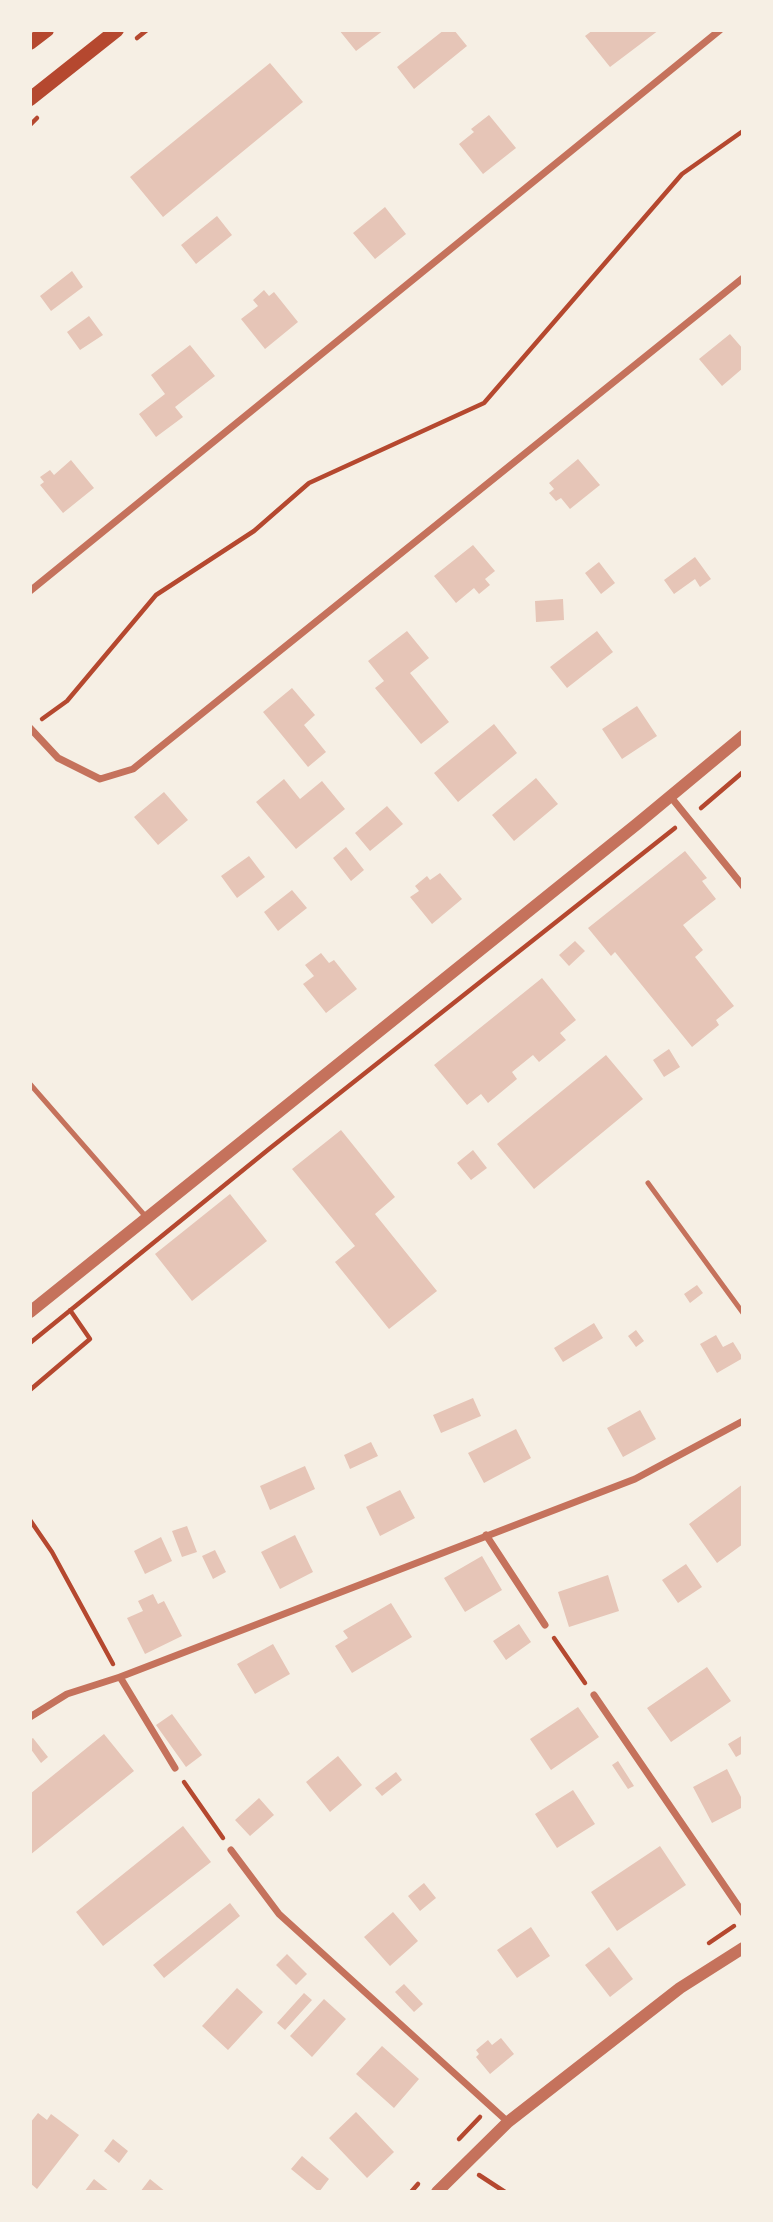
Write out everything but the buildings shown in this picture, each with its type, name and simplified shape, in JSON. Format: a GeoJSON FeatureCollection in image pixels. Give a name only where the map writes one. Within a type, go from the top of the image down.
{"type":"FeatureCollection","features":[{"type":"Feature","properties":{"kind":"main road"},"geometry":{"type":"LineString","coordinates":[[30,43],[47,30]]}},
{"type":"Feature","properties":{"kind":"main road"},"geometry":{"type":"LineString","coordinates":[[30,100],[117,30]]}},
{"type":"Feature","properties":{"kind":"street"},"geometry":{"type":"LineString","coordinates":[[30,591],[720,30]]}},
{"type":"Feature","properties":{"kind":"street"},"geometry":{"type":"LineString","coordinates":[[30,728],[58,758],[100,779],[133,769],[743,278]]}},
{"type":"Feature","properties":{"kind":"street"},"geometry":{"type":"LineString","coordinates":[[30,1312],[743,736]]}},
{"type":"Feature","properties":{"kind":"street"},"geometry":{"type":"LineString","coordinates":[[670,796],[743,886]]}},
{"type":"Feature","properties":{"kind":"street"},"geometry":{"type":"LineString","coordinates":[[30,1717],[67,1695],[635,1479],[743,1421]]}},
{"type":"Feature","properties":{"kind":"street"},"geometry":{"type":"LineString","coordinates":[[486,1535],[545,1625]]}},
{"type":"Feature","properties":{"kind":"street"},"geometry":{"type":"LineString","coordinates":[[120,1677],[175,1768]]}},
{"type":"Feature","properties":{"kind":"street"},"geometry":{"type":"LineString","coordinates":[[594,1695],[743,1913]]}},
{"type":"Feature","properties":{"kind":"street"},"geometry":{"type":"LineString","coordinates":[[231,1850],[279,1914],[508,2122]]}},
{"type":"Feature","properties":{"kind":"street"},"geometry":{"type":"LineString","coordinates":[[437,2192],[508,2122],[680,1988],[743,1948]]}},
{"type":"Feature","properties":{"kind":"lane"},"geometry":{"type":"LineString","coordinates":[[30,1084],[147,1218]]}},
{"type":"Feature","properties":{"kind":"lane"},"geometry":{"type":"LineString","coordinates":[[648,1183],[743,1313]]}},
{"type":"Feature","properties":{"kind":"path"},"geometry":{"type":"LineString","coordinates":[[30,728],[67,701],[156,595],[254,531],[309,483],[484,403],[682,174],[743,131]]}},
{"type":"Feature","properties":{"kind":"path"},"geometry":{"type":"LineString","coordinates":[[30,1343],[743,772]]}},
{"type":"Feature","properties":{"kind":"path"},"geometry":{"type":"LineString","coordinates":[[30,1390],[90,1339],[70,1310]]}},
{"type":"Feature","properties":{"kind":"path"},"geometry":{"type":"LineString","coordinates":[[30,1520],[52,1552],[120,1677]]}},
{"type":"Feature","properties":{"kind":"path"},"geometry":{"type":"LineString","coordinates":[[545,1625],[594,1695]]}},
{"type":"Feature","properties":{"kind":"path"},"geometry":{"type":"LineString","coordinates":[[175,1768],[231,1850]]}},
{"type":"Feature","properties":{"kind":"path"},"geometry":{"type":"LineString","coordinates":[[468,2161],[483,2179],[505,2192]]}}]}
